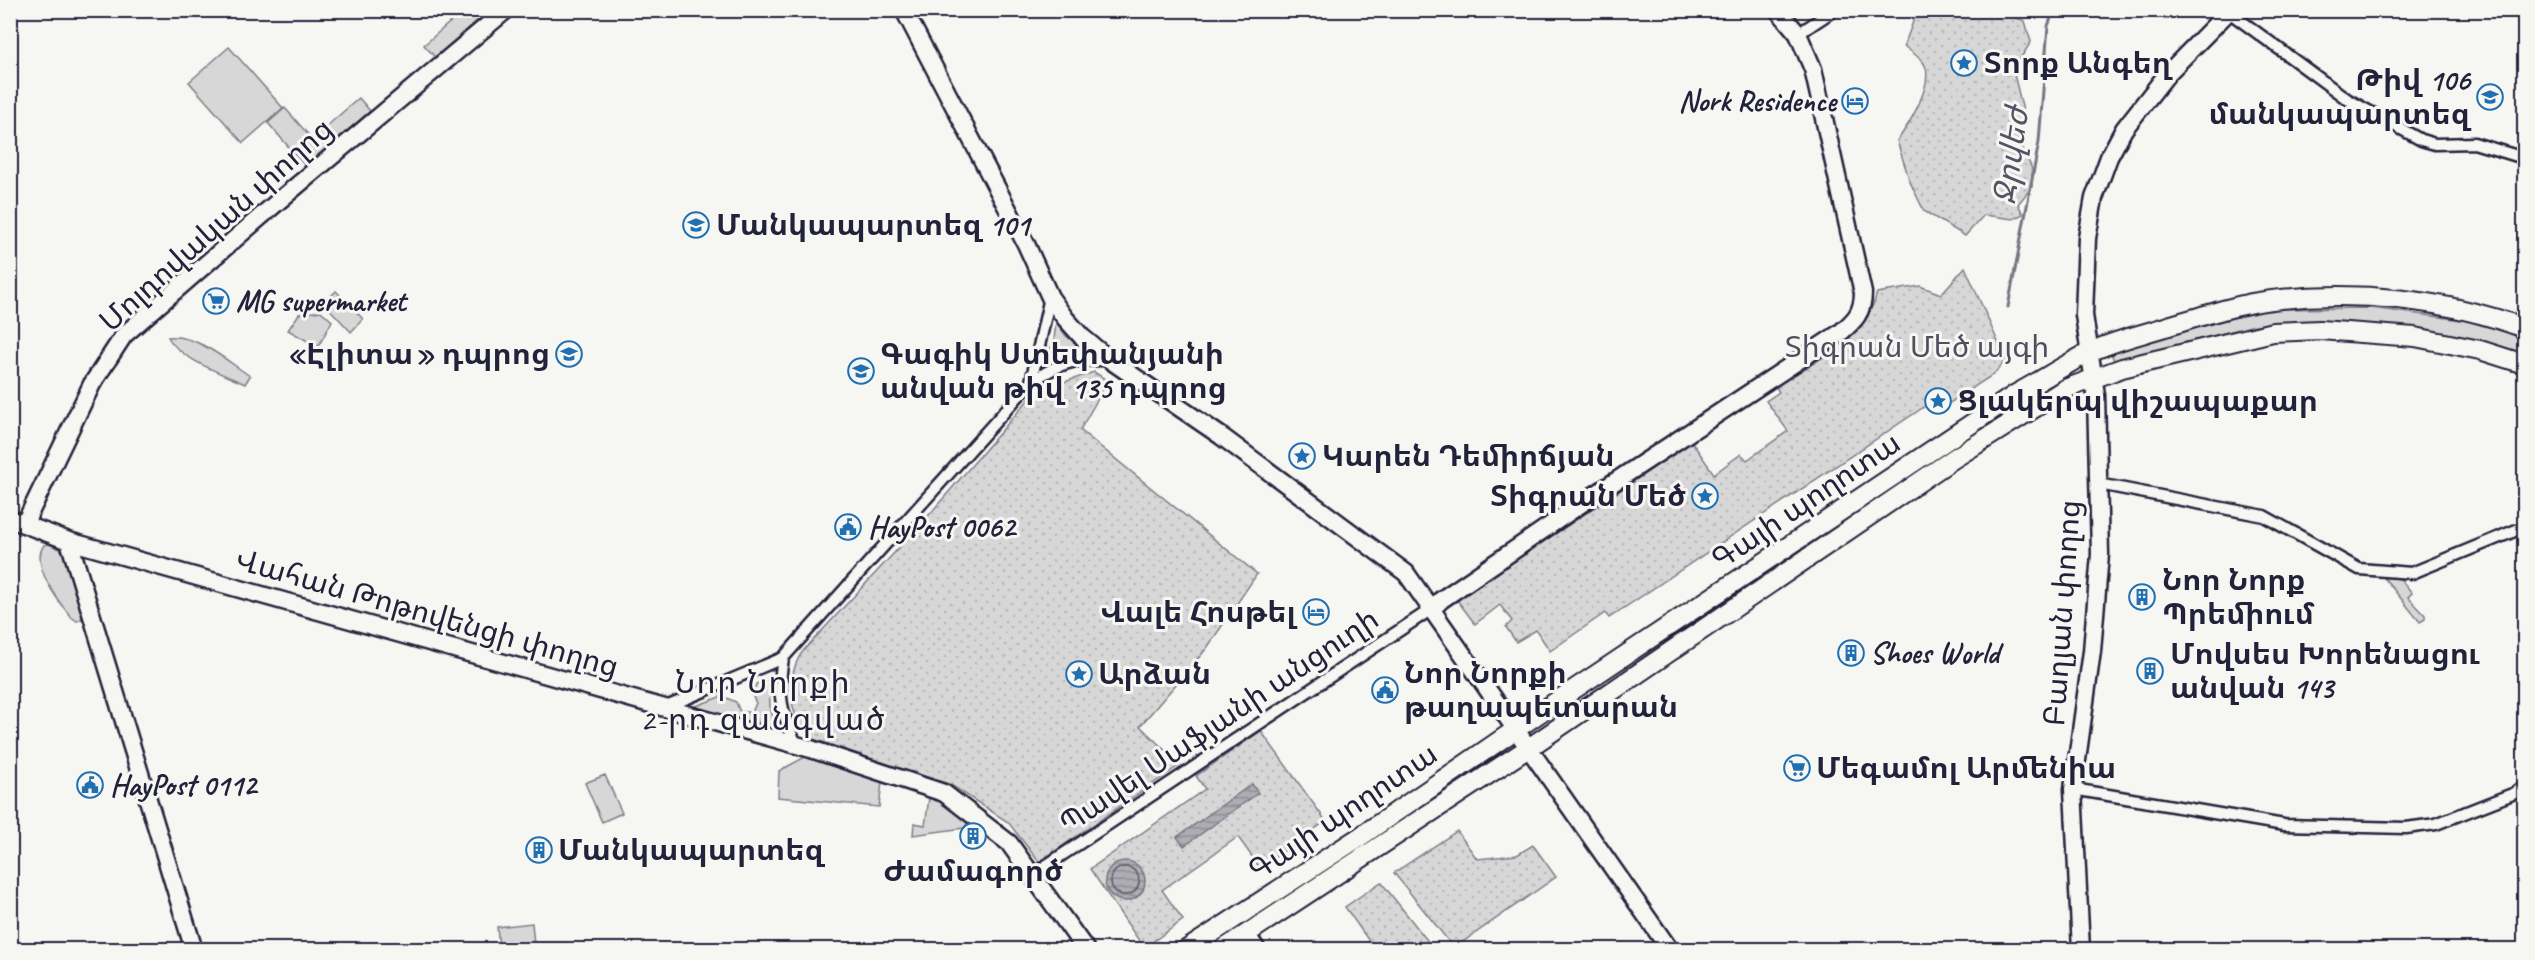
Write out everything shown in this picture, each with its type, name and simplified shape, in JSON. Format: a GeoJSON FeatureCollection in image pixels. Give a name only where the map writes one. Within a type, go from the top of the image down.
{"type":"FeatureCollection","features":[{"type":"Feature","properties":{"kind":"main road","name":"Գայի պողոտա"},"geometry":{"type":"LineString","coordinates":[[1186,950],[1361,836],[1517,728],[2016,394],[2089,353],[2189,320],[2270,300],[2337,296],[2399,300],[2452,309],[2495,317],[2524,328]]}},
{"type":"Feature","properties":{"kind":"main road","name":"Գայի պողոտա"},"geometry":{"type":"LineString","coordinates":[[1222,950],[1530,747],[1953,459],[2065,389],[2122,368],[2235,339],[2273,332],[2320,330],[2415,336],[2480,350],[2524,364]]}},
{"type":"Feature","properties":{"kind":"street","name":"Մոլդովական փողոց"},"geometry":{"type":"LineString","coordinates":[[18,521],[92,384],[124,335],[281,199],[506,10]]}},
{"type":"Feature","properties":{"kind":"street"},"geometry":{"type":"LineString","coordinates":[[904,10],[1026,244],[1050,297],[1082,337],[1110,360],[1221,436],[1406,573],[1433,608],[1670,950]]}},
{"type":"Feature","properties":{"kind":"street"},"geometry":{"type":"LineString","coordinates":[[1433,608],[1584,501],[1840,333],[1856,320],[1863,306],[1858,271],[1813,69],[1798,34],[1778,10]]}},
{"type":"Feature","properties":{"kind":"street"},"geometry":{"type":"LineString","coordinates":[[1798,34],[1834,10]]}},
{"type":"Feature","properties":{"kind":"street"},"geometry":{"type":"LineString","coordinates":[[2229,11],[2347,99],[2421,140],[2435,144],[2475,143],[2524,158]]}},
{"type":"Feature","properties":{"kind":"street","name":"Բաղյան փողոց"},"geometry":{"type":"LineString","coordinates":[[2080,950],[2073,789],[2092,651],[2100,554],[2096,395],[2084,300],[2087,238],[2094,198],[2109,158],[2124,129],[2149,96],[2229,11]]}},
{"type":"Feature","properties":{"kind":"street"},"geometry":{"type":"LineString","coordinates":[[1031,382],[1050,297]]}},
{"type":"Feature","properties":{"kind":"street"},"geometry":{"type":"LineString","coordinates":[[666,707],[783,658],[1031,382],[1054,366],[1079,360],[1110,360]]}},
{"type":"Feature","properties":{"kind":"street"},"geometry":{"type":"LineString","coordinates":[[2099,484],[2264,516],[2359,569],[2412,573],[2524,528]]}},
{"type":"Feature","properties":{"kind":"street"},"geometry":{"type":"LineString","coordinates":[[10,512],[18,521],[69,541],[194,950]]}},
{"type":"Feature","properties":{"kind":"street","name":"Վահան Թոթովենցի փողոց"},"geometry":{"type":"LineString","coordinates":[[69,541],[666,707],[797,745],[944,793],[1009,843],[1086,950]]}},
{"type":"Feature","properties":{"kind":"street","name":"Պավել Սաֆյանի անցուղի"},"geometry":{"type":"LineString","coordinates":[[1032,875],[1433,608]]}},
{"type":"Feature","properties":{"kind":"street"},"geometry":{"type":"LineString","coordinates":[[783,658],[779,691],[782,710],[797,745]]}},
{"type":"Feature","properties":{"kind":"street"},"geometry":{"type":"LineString","coordinates":[[2073,789],[2284,825],[2406,828],[2436,824],[2515,793],[2524,786]]}},
{"type":"Feature","properties":{"kind":"street"},"geometry":{"type":"LineString","coordinates":[[1245,934],[1257,950]]}},
{"type":"Feature","properties":{"kind":"green space"},"geometry":{"type":"Polygon","coordinates":[[[464,10],[488,11],[435,57],[424,45],[464,10]]]}},
{"type":"Feature","properties":{"kind":"green space"},"geometry":{"type":"Polygon","coordinates":[[[1917,11],[1998,11],[2025,21],[2031,42],[2013,70],[2024,115],[2018,137],[2032,169],[2032,187],[2018,204],[2023,214],[2013,219],[1984,215],[1965,236],[1924,211],[1910,182],[1897,141],[1919,103],[1926,80],[1923,62],[1904,46],[1917,11]]]}},
{"type":"Feature","properties":{"kind":"green space"},"geometry":{"type":"Polygon","coordinates":[[[229,47],[283,108],[243,143],[189,82],[229,47]]]}},
{"type":"Feature","properties":{"kind":"green space"},"geometry":{"type":"Polygon","coordinates":[[[359,98],[370,111],[306,167],[268,123],[285,108],[312,139],[359,98]]]}},
{"type":"Feature","properties":{"kind":"green space","name":"Տիգրան Մեծ այգի"},"geometry":{"type":"Polygon","coordinates":[[[1965,267],[2006,360],[1994,374],[1936,412],[1930,403],[1609,618],[1605,613],[1550,651],[1536,630],[1516,642],[1506,627],[1512,621],[1500,605],[1475,624],[1457,600],[1692,442],[1714,474],[1741,454],[1747,460],[1788,431],[1766,401],[1779,392],[1775,386],[1821,359],[1850,337],[1871,310],[1877,293],[1920,286],[1941,294],[1965,267]]]}},
{"type":"Feature","properties":{"kind":"green space"},"geometry":{"type":"Polygon","coordinates":[[[336,291],[363,319],[351,332],[324,303],[336,291]]]}},
{"type":"Feature","properties":{"kind":"green space"},"geometry":{"type":"Polygon","coordinates":[[[2371,308],[2470,321],[2519,332],[2524,334],[2524,353],[2453,335],[2401,327],[2341,323],[2255,325],[2114,361],[2111,352],[2254,312],[2278,309],[2371,308]]]}},
{"type":"Feature","properties":{"kind":"green space"},"geometry":{"type":"Polygon","coordinates":[[[321,311],[332,321],[318,347],[288,330],[299,314],[321,311]]]}},
{"type":"Feature","properties":{"kind":"green space"},"geometry":{"type":"Polygon","coordinates":[[[1056,321],[1066,336],[1078,345],[1046,360],[1054,340],[1056,321]]]}},
{"type":"Feature","properties":{"kind":"green space"},"geometry":{"type":"Polygon","coordinates":[[[168,337],[179,337],[201,344],[250,376],[245,384],[214,371],[191,359],[168,337]]]}},
{"type":"Feature","properties":{"kind":"green space"},"geometry":{"type":"Polygon","coordinates":[[[1094,372],[1108,381],[1080,430],[1257,574],[1207,648],[1140,726],[1180,765],[1039,862],[1008,822],[951,785],[813,739],[798,721],[794,710],[792,684],[798,659],[804,650],[922,523],[1035,392],[1094,372]]]}},
{"type":"Feature","properties":{"kind":"green space"},"geometry":{"type":"Polygon","coordinates":[[[49,544],[60,549],[64,554],[82,614],[81,620],[77,621],[71,617],[47,582],[40,562],[44,545],[49,544]]]}},
{"type":"Feature","properties":{"kind":"green space"},"geometry":{"type":"Polygon","coordinates":[[[2381,574],[2398,576],[2412,593],[2408,597],[2425,615],[2425,619],[2420,622],[2381,574]]]}},
{"type":"Feature","properties":{"kind":"green space"},"geometry":{"type":"Polygon","coordinates":[[[769,679],[770,706],[777,732],[760,727],[753,710],[756,703],[752,695],[756,684],[769,679]]]}},
{"type":"Feature","properties":{"kind":"green space"},"geometry":{"type":"Polygon","coordinates":[[[722,696],[736,702],[740,712],[748,712],[754,726],[691,708],[722,696]]]}},
{"type":"Feature","properties":{"kind":"green space"},"geometry":{"type":"Polygon","coordinates":[[[1261,731],[1326,821],[1260,868],[1238,837],[1162,890],[1183,920],[1144,948],[1090,869],[1205,789],[1196,776],[1261,731]]]}},
{"type":"Feature","properties":{"kind":"green space"},"geometry":{"type":"Polygon","coordinates":[[[805,757],[882,782],[879,807],[778,797],[779,771],[805,757]]]}},
{"type":"Feature","properties":{"kind":"green space"},"geometry":{"type":"Polygon","coordinates":[[[605,775],[622,813],[602,822],[585,783],[605,775]]]}},
{"type":"Feature","properties":{"kind":"green space"},"geometry":{"type":"Polygon","coordinates":[[[929,798],[940,801],[968,822],[964,828],[913,835],[914,823],[925,825],[929,798]]]}},
{"type":"Feature","properties":{"kind":"green space"},"geometry":{"type":"Polygon","coordinates":[[[1457,831],[1477,859],[1517,855],[1533,845],[1556,877],[1454,948],[1394,873],[1457,831]]]}},
{"type":"Feature","properties":{"kind":"green space"},"geometry":{"type":"Polygon","coordinates":[[[1381,882],[1434,949],[1357,949],[1369,941],[1345,907],[1381,882]]]}},
{"type":"Feature","properties":{"kind":"green space"},"geometry":{"type":"Polygon","coordinates":[[[532,923],[534,944],[499,947],[497,927],[532,923]]]}},
{"type":"Feature","properties":{"kind":"water"},"geometry":{"type":"Polygon","coordinates":[[[1252,784],[1258,793],[1184,846],[1177,837],[1252,784]]]}},
{"type":"Feature","properties":{"kind":"water"},"geometry":{"type":"Polygon","coordinates":[[[1125,861],[1139,867],[1145,881],[1139,895],[1125,901],[1111,895],[1105,881],[1111,867],[1125,861]]]}},
{"type":"Feature","properties":{"kind":"waterway","name":"Ջրվեժ"},"geometry":{"type":"LineString","coordinates":[[2008,307],[2039,142],[2048,26],[2054,10]]}},
{"type":"Feature","properties":{"kind":"place","name":"Տորք Անգեղ"},"geometry":{"type":"Point","coordinates":[1964,63]}},
{"type":"Feature","properties":{"kind":"place","name":"Թիվ 106 մանկապարտեզ"},"geometry":{"type":"Point","coordinates":[2490,97]}},
{"type":"Feature","properties":{"kind":"place","name":"Nork Residence"},"geometry":{"type":"Point","coordinates":[1855,101]}},
{"type":"Feature","properties":{"kind":"place","name":"Մանկապարտեզ 101"},"geometry":{"type":"Point","coordinates":[696,225]}},
{"type":"Feature","properties":{"kind":"place","name":"MG supermarket"},"geometry":{"type":"Point","coordinates":[216,301]}},
{"type":"Feature","properties":{"kind":"place","name":"«Էլիտա» դպրոց"},"geometry":{"type":"Point","coordinates":[569,354]}},
{"type":"Feature","properties":{"kind":"place","name":"Գագիկ Ստեփանյանի անվան թիվ 135 դպրոց"},"geometry":{"type":"Point","coordinates":[861,371]}},
{"type":"Feature","properties":{"kind":"place","name":"Ցլակերպ վիշապաքար"},"geometry":{"type":"Point","coordinates":[1938,401]}},
{"type":"Feature","properties":{"kind":"place","name":"Կարեն Դեմիրճյան"},"geometry":{"type":"Point","coordinates":[1302,456]}},
{"type":"Feature","properties":{"kind":"place","name":"Տիգրան Մեծ"},"geometry":{"type":"Point","coordinates":[1705,496]}},
{"type":"Feature","properties":{"kind":"place","name":"HayPost 0062"},"geometry":{"type":"Point","coordinates":[848,527]}},
{"type":"Feature","properties":{"kind":"place","name":"Նոր Նորք Պրեմիում"},"geometry":{"type":"Point","coordinates":[2142,597]}},
{"type":"Feature","properties":{"kind":"place","name":"Վալե Հոսթել"},"geometry":{"type":"Point","coordinates":[1316,612]}},
{"type":"Feature","properties":{"kind":"place","name":"Shoes World"},"geometry":{"type":"Point","coordinates":[1851,653]}},
{"type":"Feature","properties":{"kind":"place","name":"Մովսես Խորենացու անվան 143"},"geometry":{"type":"Point","coordinates":[2150,671]}},
{"type":"Feature","properties":{"kind":"place","name":"Արձան"},"geometry":{"type":"Point","coordinates":[1079,674]}},
{"type":"Feature","properties":{"kind":"place","name":"Նոր Նորքի թաղապետարան"},"geometry":{"type":"Point","coordinates":[1385,690]}},
{"type":"Feature","properties":{"kind":"place","name":"Մեգամոլ Արմենիա"},"geometry":{"type":"Point","coordinates":[1797,768]}},
{"type":"Feature","properties":{"kind":"place","name":"HayPost 0112"},"geometry":{"type":"Point","coordinates":[90,785]}},
{"type":"Feature","properties":{"kind":"place","name":"Ժամագործ"},"geometry":{"type":"Point","coordinates":[973,836]}},
{"type":"Feature","properties":{"kind":"place","name":"Մանկապարտեզ"},"geometry":{"type":"Point","coordinates":[539,850]}},
{"type":"Feature","properties":{"kind":"district","name":"Նոր Նորքի 2-րդ զանգված"},"geometry":{"type":"Point","coordinates":[763,700]}}]}
